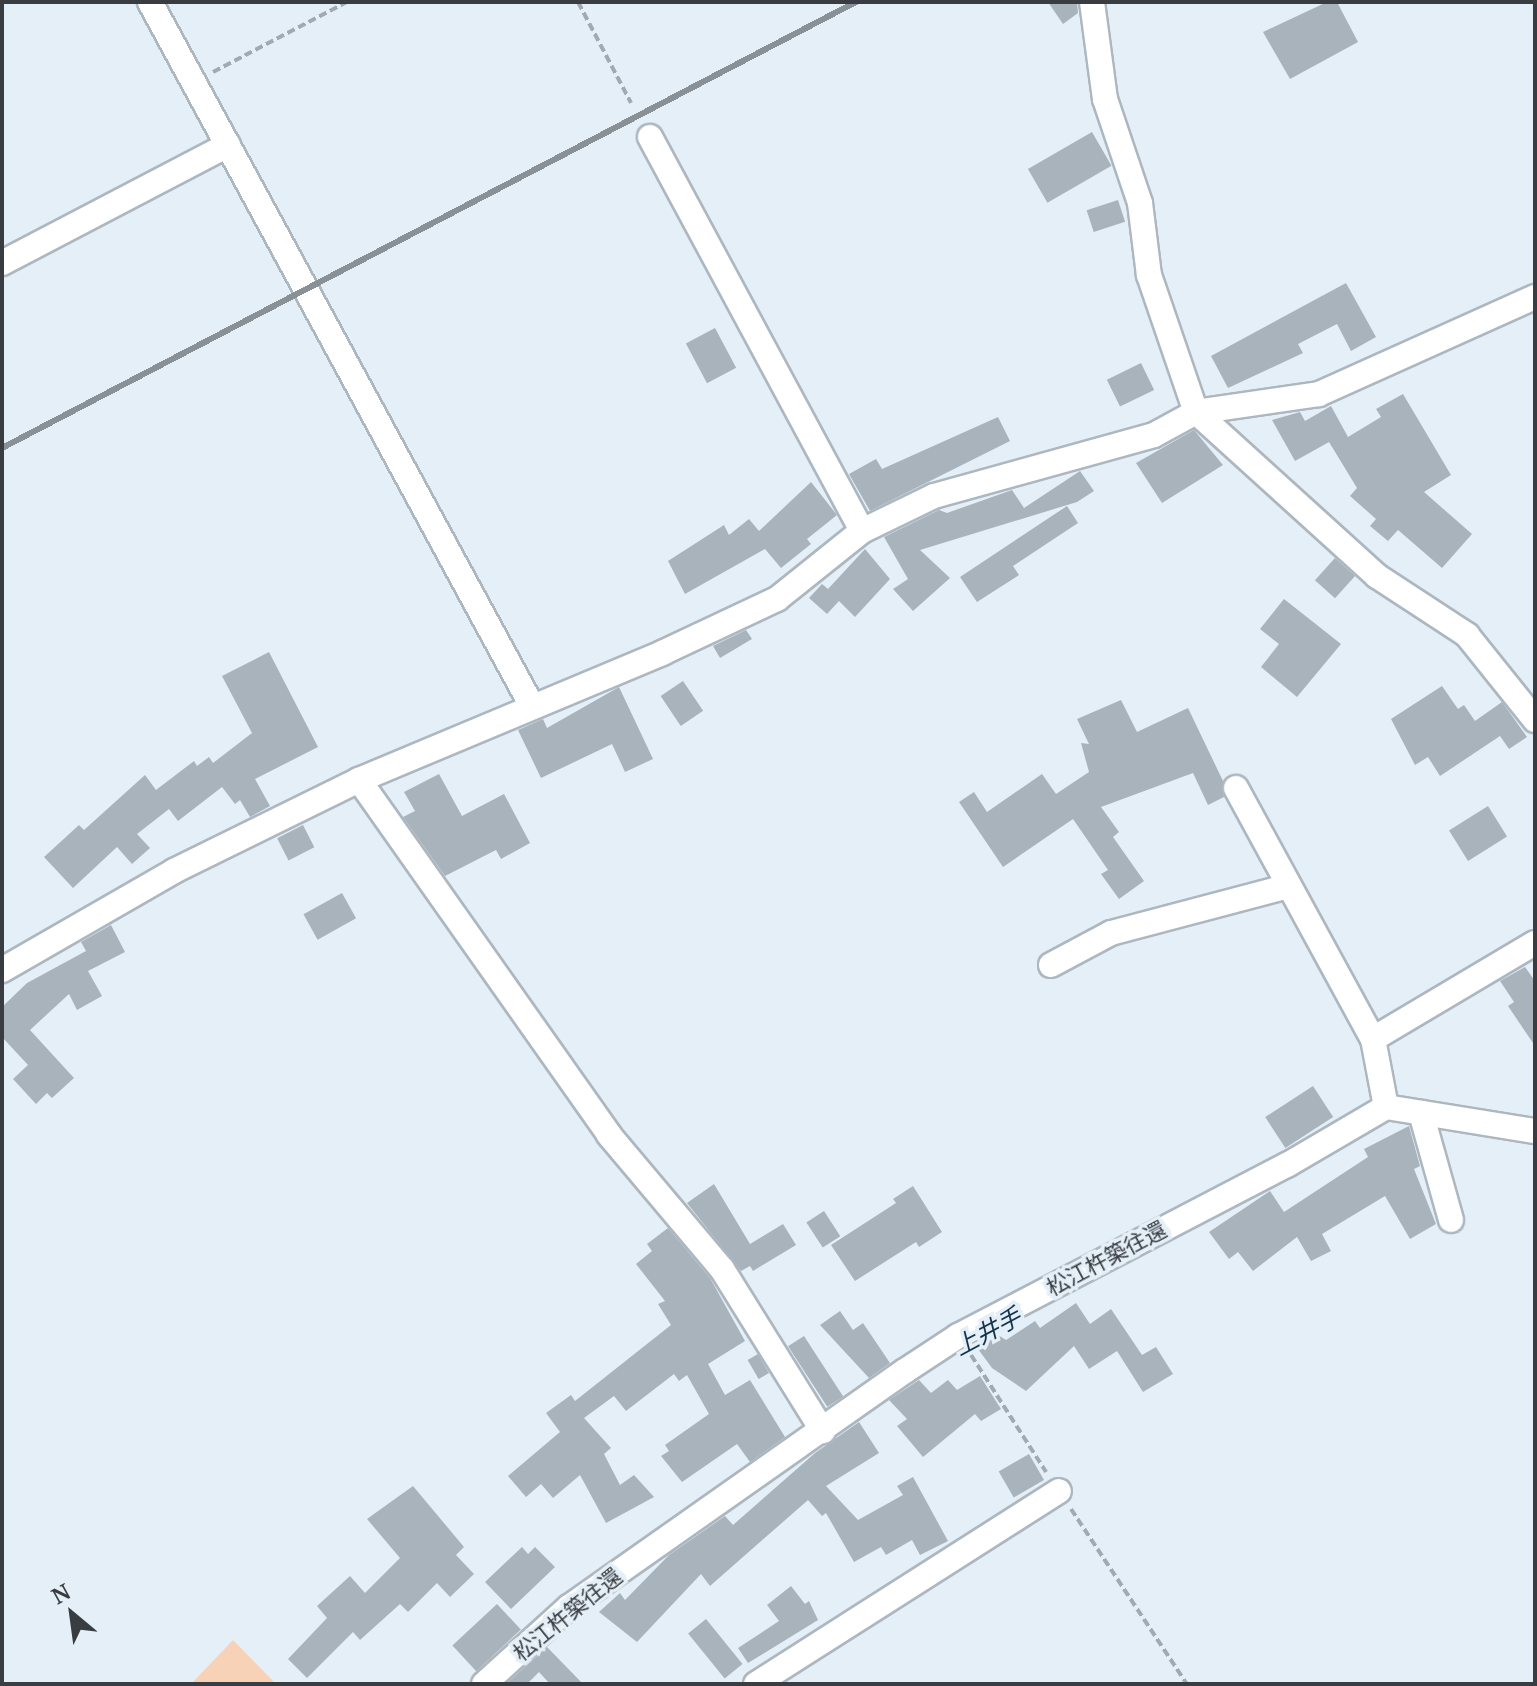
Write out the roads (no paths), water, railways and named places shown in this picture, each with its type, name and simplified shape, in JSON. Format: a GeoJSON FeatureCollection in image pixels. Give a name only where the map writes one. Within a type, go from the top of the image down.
{"type":"FeatureCollection","features":[{"type":"Feature","properties":{"kind":"street"},"geometry":{"type":"LineString","coordinates":[[150,2],[532,706]]}},
{"type":"Feature","properties":{"kind":"street"},"geometry":{"type":"LineString","coordinates":[[1092,2],[1105,99],[1140,203],[1149,275],[1196,412],[1377,576],[1467,635],[1535,720]]}},
{"type":"Feature","properties":{"kind":"street"},"geometry":{"type":"LineString","coordinates":[[650,137],[862,531]]}},
{"type":"Feature","properties":{"kind":"street"},"geometry":{"type":"LineString","coordinates":[[2,263],[228,145]]}},
{"type":"Feature","properties":{"kind":"street"},"geometry":{"type":"LineString","coordinates":[[2,970],[174,871],[359,780],[777,599],[862,531],[934,496],[1154,435],[1196,412],[1319,394],[1535,297]]}},
{"type":"Feature","properties":{"kind":"street"},"geometry":{"type":"LineString","coordinates":[[359,780],[609,1135],[722,1269],[823,1431]]}},
{"type":"Feature","properties":{"kind":"street"},"geometry":{"type":"LineString","coordinates":[[1236,788],[1373,1039],[1386,1107],[1535,1131]]}},
{"type":"Feature","properties":{"kind":"street"},"geometry":{"type":"LineString","coordinates":[[1051,965],[1111,933],[1289,886]]}},
{"type":"Feature","properties":{"kind":"street"},"geometry":{"type":"LineString","coordinates":[[1373,1039],[1535,943]]}},
{"type":"Feature","properties":{"kind":"street","name":"松江杵築往還"},"geometry":{"type":"LineString","coordinates":[[484,1684],[569,1607],[743,1481],[823,1431],[958,1336],[1287,1165],[1386,1107]]}},
{"type":"Feature","properties":{"kind":"street"},"geometry":{"type":"LineString","coordinates":[[1421,1113],[1451,1220]]}},
{"type":"Feature","properties":{"kind":"street"},"geometry":{"type":"LineString","coordinates":[[756,1684],[1059,1491]]}},
{"type":"Feature","properties":{"kind":"railway"},"geometry":{"type":"LineString","coordinates":[[2,448],[856,2]]}},
{"type":"Feature","properties":{"kind":"water label","name":"上井手"},"geometry":{"type":"Point","coordinates":[987,1331]}}]}
